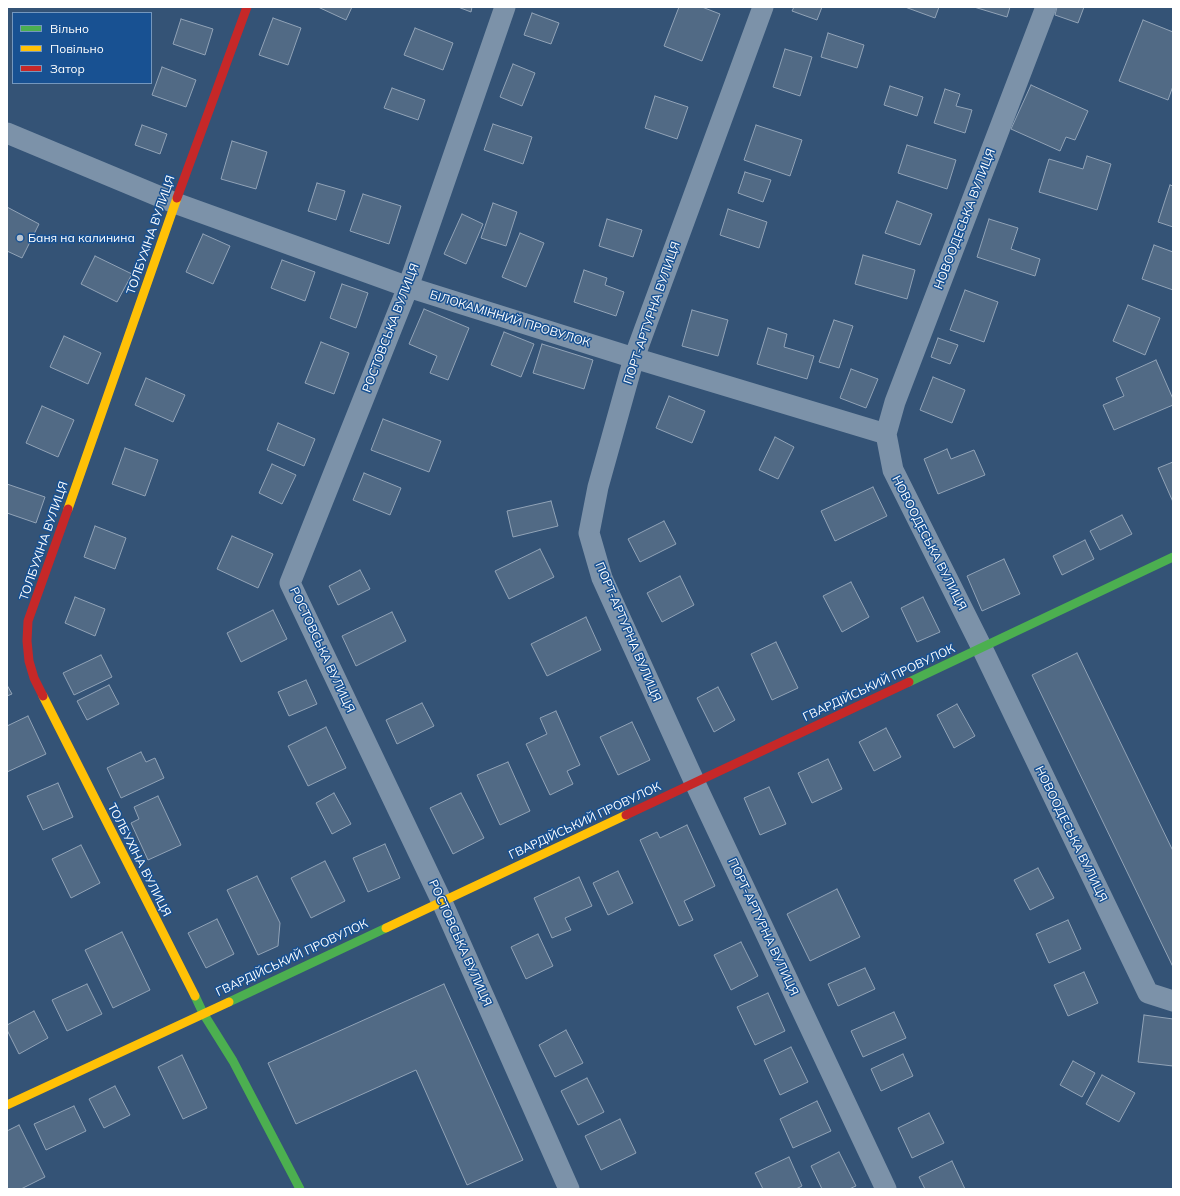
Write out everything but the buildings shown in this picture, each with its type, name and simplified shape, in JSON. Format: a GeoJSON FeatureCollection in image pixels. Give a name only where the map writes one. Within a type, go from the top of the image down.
{"type":"FeatureCollection","features":[{"type":"Feature","properties":{"kind":"street","name":"ТОЛБУХІНА ВУЛИЦЯ"},"geometry":{"type":"LineString","coordinates":[[247,7],[175,203],[28,621],[27,641],[29,661],[34,678],[203,1013],[233,1061],[300,1189]]}},
{"type":"Feature","properties":{"kind":"street","name":"РОСТОВСЬКА ВУЛИЦЯ"},"geometry":{"type":"LineString","coordinates":[[505,7],[408,287],[290,583],[442,902],[569,1189]]}},
{"type":"Feature","properties":{"kind":"street","name":"ПОРТ-АРТУРНА ВУЛИЦЯ"},"geometry":{"type":"LineString","coordinates":[[763,7],[634,358],[598,487],[589,533],[602,578],[694,783],[886,1189]]}},
{"type":"Feature","properties":{"kind":"street","name":"НОВООДЕСЬКА ВУЛИЦЯ"},"geometry":{"type":"LineString","coordinates":[[1046,7],[898,395],[886,434],[893,470],[982,648],[1148,993],[1173,1001]]}},
{"type":"Feature","properties":{"kind":"street","name":"БІЛОКАМІННИЙ ПРОВУЛОК"},"geometry":{"type":"LineString","coordinates":[[7,133],[175,203],[408,287],[634,358],[886,434]]}},
{"type":"Feature","properties":{"kind":"street","name":"ГВАРДІЙСЬКИЙ ПРОВУЛОК"},"geometry":{"type":"LineString","coordinates":[[7,1105],[442,902],[1173,557]]}},
{"type":"Feature","properties":{"kind":"traffic: fast"},"geometry":{"type":"LineString","coordinates":[[909,682],[1173,557]]}},
{"type":"Feature","properties":{"kind":"traffic: fast"},"geometry":{"type":"LineString","coordinates":[[229,1002],[386,928]]}},
{"type":"Feature","properties":{"kind":"traffic: fast"},"geometry":{"type":"LineString","coordinates":[[195,996],[203,1013],[233,1061],[300,1189]]}},
{"type":"Feature","properties":{"kind":"traffic: slow"},"geometry":{"type":"LineString","coordinates":[[68,509],[177,198]]}},
{"type":"Feature","properties":{"kind":"traffic: slow"},"geometry":{"type":"LineString","coordinates":[[43,696],[195,996]]}},
{"type":"Feature","properties":{"kind":"traffic: slow"},"geometry":{"type":"LineString","coordinates":[[386,928],[626,815]]}},
{"type":"Feature","properties":{"kind":"traffic: slow"},"geometry":{"type":"LineString","coordinates":[[7,1105],[229,1002]]}},
{"type":"Feature","properties":{"kind":"traffic: jam"},"geometry":{"type":"LineString","coordinates":[[177,198],[247,7]]}},
{"type":"Feature","properties":{"kind":"traffic: jam"},"geometry":{"type":"LineString","coordinates":[[43,696],[34,678],[29,661],[27,641],[28,621],[68,509]]}},
{"type":"Feature","properties":{"kind":"traffic: jam"},"geometry":{"type":"LineString","coordinates":[[626,815],[909,682]]}},
{"type":"Feature","properties":{"kind":"place","name":"Баня на калинина"},"geometry":{"type":"Point","coordinates":[20,238]}}]}
